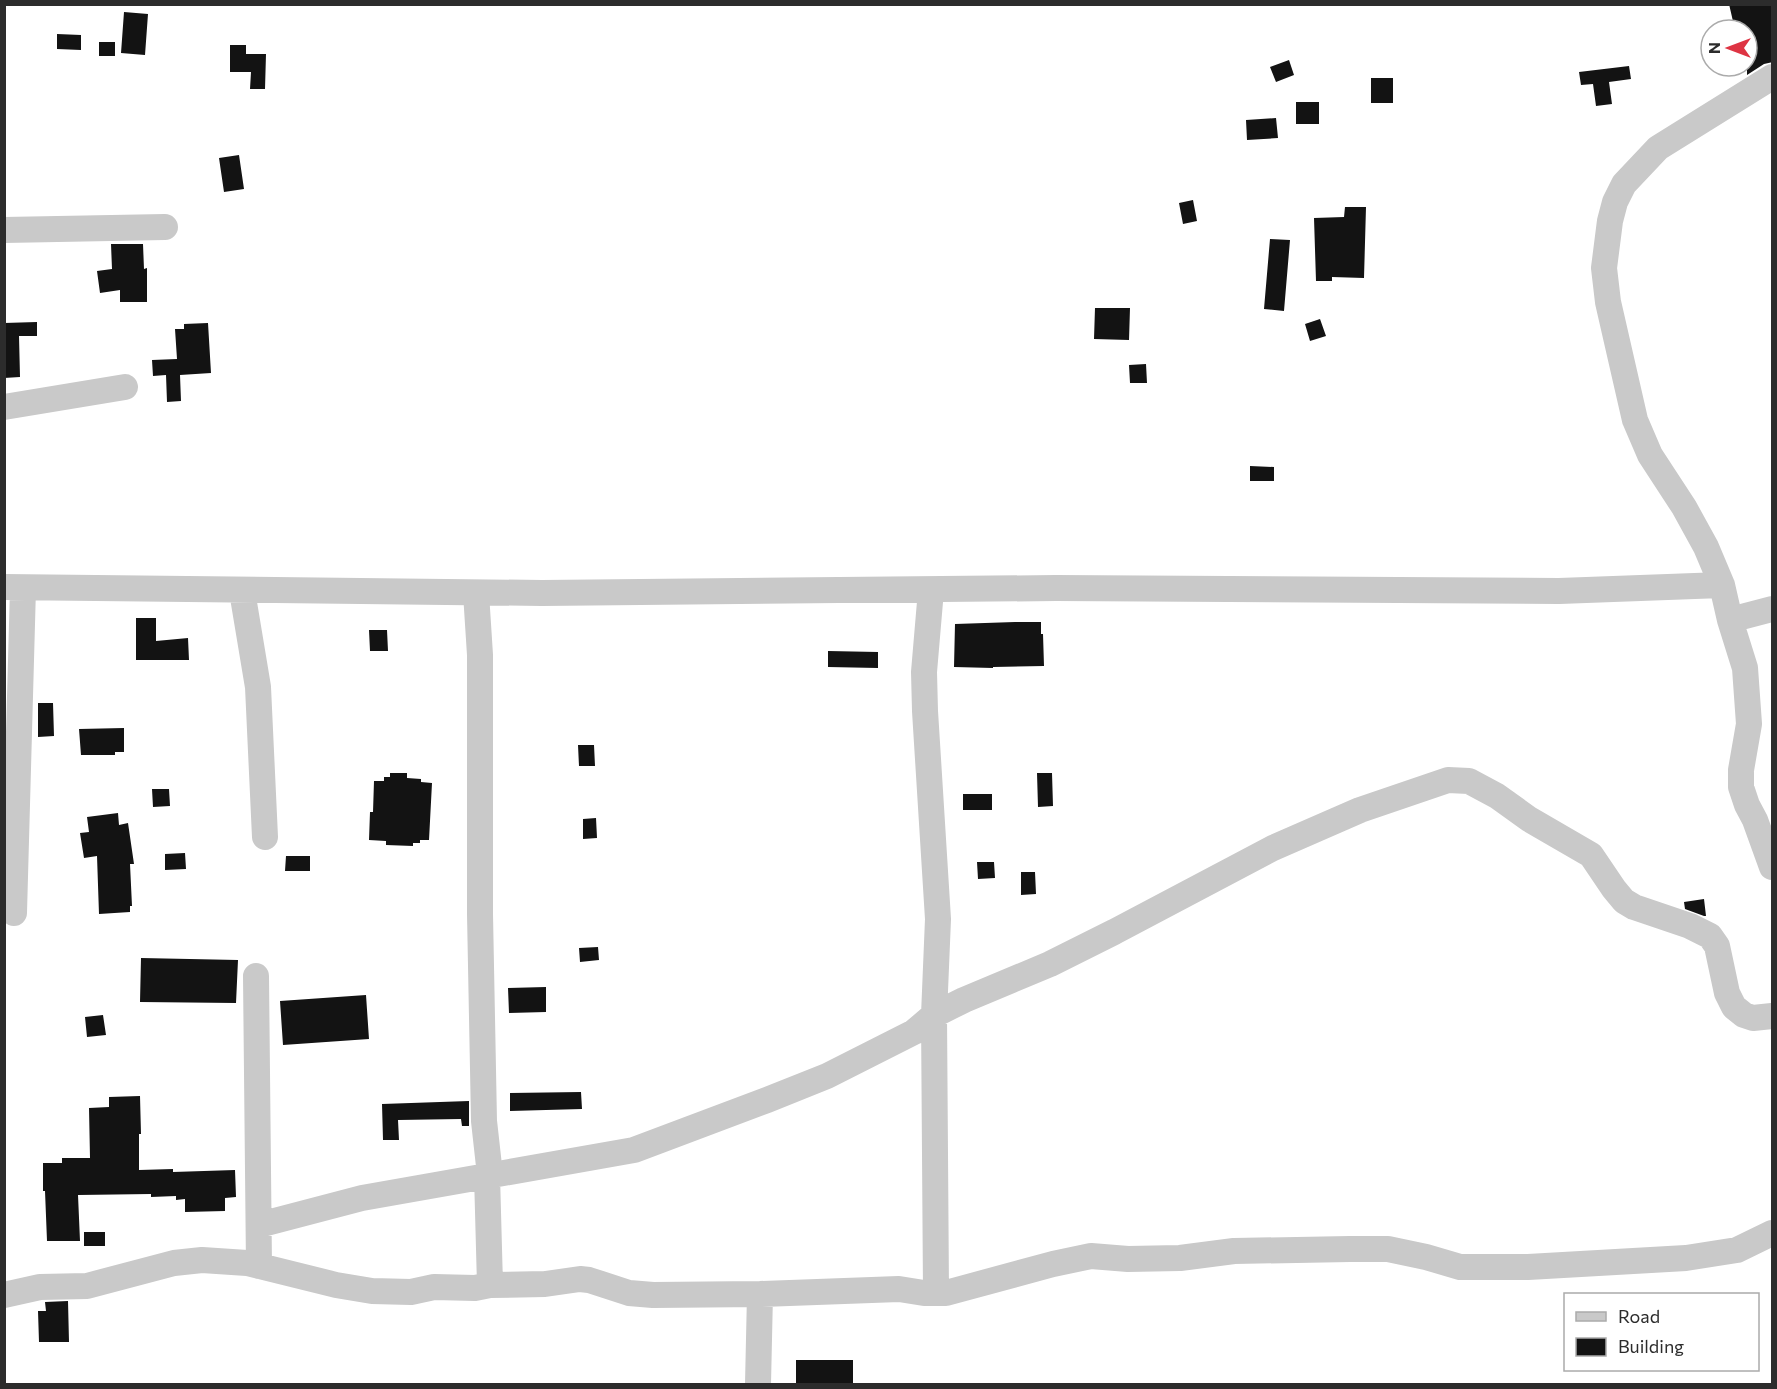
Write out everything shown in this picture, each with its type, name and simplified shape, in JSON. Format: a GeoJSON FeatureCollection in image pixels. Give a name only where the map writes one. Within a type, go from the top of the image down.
{"type":"FeatureCollection","features":[{"type":"Feature","properties":{"kind":"street"},"geometry":{"type":"LineString","coordinates":[[1773,77],[1658,148],[1624,184],[1615,202],[1606,244],[1604,268],[1608,302],[1635,420],[1650,455],[1684,507],[1706,547],[1722,585],[1745,668],[1749,724],[1741,787],[1773,867]]}},
{"type":"Feature","properties":{"kind":"street"},"geometry":{"type":"LineString","coordinates":[[4,230],[165,227]]}},
{"type":"Feature","properties":{"kind":"street"},"geometry":{"type":"LineString","coordinates":[[4,407],[125,387]]}},
{"type":"Feature","properties":{"kind":"street"},"geometry":{"type":"LineString","coordinates":[[14,913],[14,587],[476,593],[1068,588],[1559,591],[1722,585]]}},
{"type":"Feature","properties":{"kind":"street"},"geometry":{"type":"LineString","coordinates":[[931,590],[924,672],[924,711],[938,919],[934,1016],[936,1293]]}},
{"type":"Feature","properties":{"kind":"street"},"geometry":{"type":"LineString","coordinates":[[242,591],[258,687],[266,837]]}},
{"type":"Feature","properties":{"kind":"street"},"geometry":{"type":"LineString","coordinates":[[476,593],[480,655],[480,914],[484,1121],[489,1166],[487,1175],[490,1285]]}},
{"type":"Feature","properties":{"kind":"street"},"geometry":{"type":"LineString","coordinates":[[1730,620],[1773,609]]}},
{"type":"Feature","properties":{"kind":"street"},"geometry":{"type":"LineString","coordinates":[[259,1225],[362,1198],[634,1150],[827,1076],[914,1032],[934,1016],[964,1000],[1050,964],[1273,848],[1360,810],[1448,780],[1469,782],[1497,796],[1530,819],[1591,855],[1614,889],[1624,901],[1634,907],[1690,926],[1710,936],[1716,946],[1727,993],[1734,1007],[1744,1015],[1753,1018],[1773,1016]]}},
{"type":"Feature","properties":{"kind":"street"},"geometry":{"type":"LineString","coordinates":[[256,976],[259,1266]]}},
{"type":"Feature","properties":{"kind":"street"},"geometry":{"type":"LineString","coordinates":[[4,1295],[40,1287],[87,1286],[174,1263],[202,1260],[224,1260],[259,1266],[336,1285],[372,1291],[411,1292],[434,1287],[475,1288],[490,1285],[545,1284],[580,1279],[629,1293],[654,1295],[899,1289],[946,1293],[1091,1256],[1128,1259],[1180,1258],[1234,1251],[1379,1249],[1426,1257],[1460,1267],[1528,1267],[1686,1258],[1737,1250],[1773,1233]]}},
{"type":"Feature","properties":{"kind":"street"},"geometry":{"type":"LineString","coordinates":[[758,1384],[760,1294]]}},
{"type":"Feature","properties":{"kind":"building"},"geometry":{"type":"Polygon","coordinates":[[[1729,4],[1773,4],[1773,62],[1759,67],[1759,18],[1732,18],[1729,4]]]}},
{"type":"Feature","properties":{"kind":"building"},"geometry":{"type":"Polygon","coordinates":[[[124,12],[148,14],[145,55],[121,53],[124,12]]]}},
{"type":"Feature","properties":{"kind":"building"},"geometry":{"type":"Polygon","coordinates":[[[57,34],[81,35],[81,50],[57,49],[57,34]]]}},
{"type":"Feature","properties":{"kind":"building"},"geometry":{"type":"Polygon","coordinates":[[[99,42],[115,42],[115,56],[99,56],[99,42]]]}},
{"type":"Feature","properties":{"kind":"building"},"geometry":{"type":"Polygon","coordinates":[[[230,45],[246,45],[246,54],[266,54],[265,89],[250,89],[251,72],[230,72],[230,45]]]}},
{"type":"Feature","properties":{"kind":"building"},"geometry":{"type":"Polygon","coordinates":[[[1289,60],[1294,75],[1276,82],[1270,67],[1289,60]]]}},
{"type":"Feature","properties":{"kind":"building"},"geometry":{"type":"Polygon","coordinates":[[[1629,66],[1631,79],[1609,82],[1612,104],[1596,106],[1593,84],[1581,85],[1579,72],[1629,66]]]}},
{"type":"Feature","properties":{"kind":"building"},"geometry":{"type":"Polygon","coordinates":[[[1371,78],[1393,78],[1393,103],[1371,103],[1371,78]]]}},
{"type":"Feature","properties":{"kind":"building"},"geometry":{"type":"Polygon","coordinates":[[[1296,102],[1319,102],[1319,124],[1296,124],[1296,102]]]}},
{"type":"Feature","properties":{"kind":"building"},"geometry":{"type":"Polygon","coordinates":[[[1276,118],[1278,138],[1247,140],[1246,120],[1276,118]]]}},
{"type":"Feature","properties":{"kind":"building"},"geometry":{"type":"Polygon","coordinates":[[[239,155],[244,189],[224,192],[219,158],[239,155]]]}},
{"type":"Feature","properties":{"kind":"building"},"geometry":{"type":"Polygon","coordinates":[[[1193,200],[1197,221],[1183,224],[1179,203],[1193,200]]]}},
{"type":"Feature","properties":{"kind":"building"},"geometry":{"type":"Polygon","coordinates":[[[1345,207],[1366,207],[1364,278],[1332,277],[1332,281],[1316,281],[1314,218],[1344,217],[1345,207]]]}},
{"type":"Feature","properties":{"kind":"building"},"geometry":{"type":"Polygon","coordinates":[[[1270,239],[1290,240],[1284,311],[1264,309],[1270,239]]]}},
{"type":"Feature","properties":{"kind":"building"},"geometry":{"type":"Polygon","coordinates":[[[111,244],[143,244],[144,269],[147,268],[147,302],[120,302],[120,290],[100,293],[97,271],[112,269],[111,244]]]}},
{"type":"Feature","properties":{"kind":"building"},"geometry":{"type":"Polygon","coordinates":[[[1095,308],[1130,308],[1129,340],[1094,339],[1095,308]]]}},
{"type":"Feature","properties":{"kind":"building"},"geometry":{"type":"Polygon","coordinates":[[[1320,319],[1326,336],[1310,341],[1305,324],[1320,319]]]}},
{"type":"Feature","properties":{"kind":"building"},"geometry":{"type":"Polygon","coordinates":[[[37,322],[37,336],[19,336],[20,377],[4,378],[4,323],[37,322]]]}},
{"type":"Feature","properties":{"kind":"building"},"geometry":{"type":"Polygon","coordinates":[[[208,323],[211,373],[180,375],[181,401],[167,402],[166,375],[153,376],[152,360],[177,359],[175,329],[184,329],[184,324],[208,323]]]}},
{"type":"Feature","properties":{"kind":"building"},"geometry":{"type":"Polygon","coordinates":[[[1146,364],[1147,383],[1130,383],[1129,365],[1146,364]]]}},
{"type":"Feature","properties":{"kind":"building"},"geometry":{"type":"Polygon","coordinates":[[[1250,466],[1274,467],[1274,481],[1250,481],[1250,466]]]}},
{"type":"Feature","properties":{"kind":"building"},"geometry":{"type":"Polygon","coordinates":[[[136,618],[156,618],[156,641],[188,638],[189,660],[136,660],[136,618]]]}},
{"type":"Feature","properties":{"kind":"building"},"geometry":{"type":"Polygon","coordinates":[[[1041,622],[1044,666],[954,667],[955,624],[1041,622]]]}},
{"type":"Feature","properties":{"kind":"building"},"geometry":{"type":"Polygon","coordinates":[[[369,630],[387,630],[388,651],[370,651],[369,630]]]}},
{"type":"Feature","properties":{"kind":"building"},"geometry":{"type":"Polygon","coordinates":[[[828,651],[878,652],[878,668],[828,667],[828,651]]]}},
{"type":"Feature","properties":{"kind":"building"},"geometry":{"type":"Polygon","coordinates":[[[38,703],[53,703],[54,736],[38,737],[38,703]]]}},
{"type":"Feature","properties":{"kind":"building"},"geometry":{"type":"Polygon","coordinates":[[[124,728],[124,752],[115,752],[115,755],[81,755],[79,729],[124,728]]]}},
{"type":"Feature","properties":{"kind":"building"},"geometry":{"type":"Polygon","coordinates":[[[578,745],[594,745],[595,766],[579,766],[578,745]]]}},
{"type":"Feature","properties":{"kind":"building"},"geometry":{"type":"Polygon","coordinates":[[[390,773],[407,773],[407,778],[432,783],[429,840],[420,840],[420,843],[413,843],[413,846],[386,845],[386,841],[369,840],[374,781],[384,781],[384,777],[390,777],[390,773]]]}},
{"type":"Feature","properties":{"kind":"building"},"geometry":{"type":"Polygon","coordinates":[[[1037,773],[1052,773],[1053,806],[1038,807],[1037,773]]]}},
{"type":"Feature","properties":{"kind":"building"},"geometry":{"type":"Polygon","coordinates":[[[152,789],[169,789],[170,806],[153,807],[152,789]]]}},
{"type":"Feature","properties":{"kind":"building"},"geometry":{"type":"Polygon","coordinates":[[[963,794],[992,794],[992,810],[963,810],[963,794]]]}},
{"type":"Feature","properties":{"kind":"building"},"geometry":{"type":"Polygon","coordinates":[[[118,813],[119,825],[128,823],[134,864],[130,864],[132,906],[130,906],[130,912],[99,914],[97,856],[84,858],[80,833],[89,832],[87,817],[118,813]]]}},
{"type":"Feature","properties":{"kind":"building"},"geometry":{"type":"Polygon","coordinates":[[[596,818],[597,838],[583,839],[583,819],[596,818]]]}},
{"type":"Feature","properties":{"kind":"building"},"geometry":{"type":"Polygon","coordinates":[[[185,853],[186,869],[165,870],[165,854],[185,853]]]}},
{"type":"Feature","properties":{"kind":"building"},"geometry":{"type":"Polygon","coordinates":[[[286,856],[310,856],[310,871],[285,871],[286,856]]]}},
{"type":"Feature","properties":{"kind":"building"},"geometry":{"type":"Polygon","coordinates":[[[977,862],[994,862],[995,878],[978,879],[977,862]]]}},
{"type":"Feature","properties":{"kind":"building"},"geometry":{"type":"Polygon","coordinates":[[[1021,872],[1035,872],[1036,894],[1021,895],[1021,872]]]}},
{"type":"Feature","properties":{"kind":"building"},"geometry":{"type":"Polygon","coordinates":[[[1704,899],[1706,916],[1685,909],[1684,902],[1704,899]]]}},
{"type":"Feature","properties":{"kind":"building"},"geometry":{"type":"Polygon","coordinates":[[[598,947],[599,960],[580,962],[579,948],[598,947]]]}},
{"type":"Feature","properties":{"kind":"building"},"geometry":{"type":"Polygon","coordinates":[[[141,958],[238,960],[236,1003],[140,1002],[141,958]]]}},
{"type":"Feature","properties":{"kind":"building"},"geometry":{"type":"Polygon","coordinates":[[[546,987],[546,1012],[509,1013],[508,988],[546,987]]]}},
{"type":"Feature","properties":{"kind":"building"},"geometry":{"type":"Polygon","coordinates":[[[366,995],[369,1039],[283,1045],[280,1001],[366,995]]]}},
{"type":"Feature","properties":{"kind":"building"},"geometry":{"type":"Polygon","coordinates":[[[103,1015],[106,1035],[87,1037],[85,1017],[103,1015]]]}},
{"type":"Feature","properties":{"kind":"building"},"geometry":{"type":"Polygon","coordinates":[[[581,1092],[582,1109],[510,1111],[510,1093],[581,1092]]]}},
{"type":"Feature","properties":{"kind":"building"},"geometry":{"type":"Polygon","coordinates":[[[140,1096],[139,1170],[173,1169],[173,1172],[235,1170],[236,1197],[225,1198],[225,1211],[185,1212],[185,1199],[176,1200],[176,1196],[78,1195],[80,1241],[47,1241],[43,1163],[62,1163],[62,1158],[90,1158],[89,1108],[109,1107],[109,1097],[140,1096]]]}},
{"type":"Feature","properties":{"kind":"building"},"geometry":{"type":"Polygon","coordinates":[[[469,1101],[469,1126],[462,1126],[461,1119],[398,1120],[399,1140],[383,1140],[382,1104],[469,1101]]]}},
{"type":"Feature","properties":{"kind":"building"},"geometry":{"type":"Polygon","coordinates":[[[84,1232],[105,1232],[105,1246],[84,1246],[84,1232]]]}},
{"type":"Feature","properties":{"kind":"building"},"geometry":{"type":"Polygon","coordinates":[[[68,1301],[69,1342],[39,1342],[38,1311],[46,1311],[45,1302],[68,1301]]]}},
{"type":"Feature","properties":{"kind":"building"},"geometry":{"type":"Polygon","coordinates":[[[796,1360],[853,1360],[853,1384],[796,1384],[796,1360]]]}}]}
